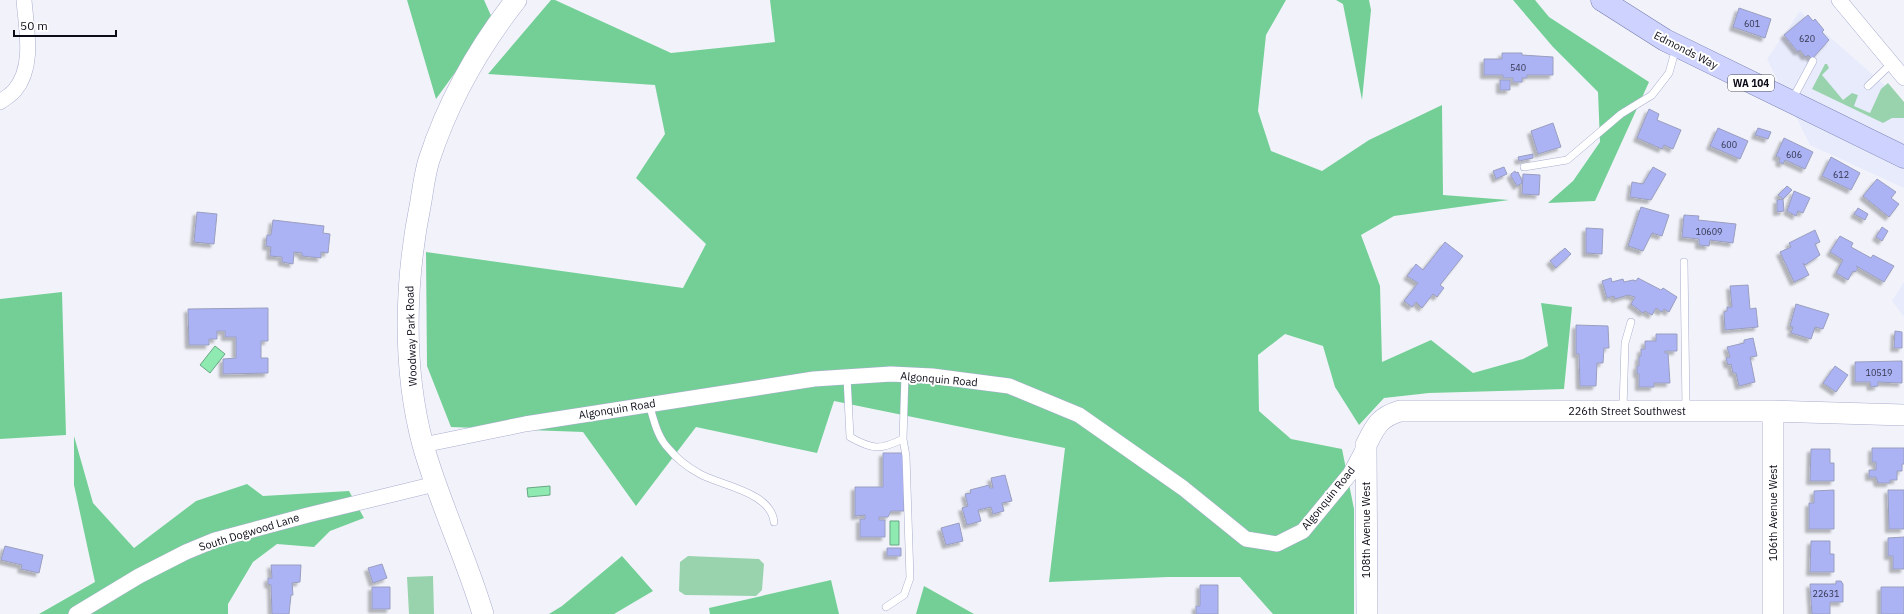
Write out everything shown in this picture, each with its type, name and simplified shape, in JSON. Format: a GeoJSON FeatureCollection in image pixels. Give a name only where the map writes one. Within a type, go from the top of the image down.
{"type":"FeatureCollection","features":[{"type":"Feature","properties":{"kind":"main road","name":"Edmonds Way"},"geometry":{"type":"LineString","coordinates":[[1602,0],[1630,20],[1676,46],[1904,157]]}},
{"type":"Feature","properties":{"kind":"street"},"geometry":{"type":"LineString","coordinates":[[0,102],[15,90],[26,68],[28,49],[24,0]]}},
{"type":"Feature","properties":{"kind":"street"},"geometry":{"type":"LineString","coordinates":[[1839,0],[1904,78]]}},
{"type":"Feature","properties":{"kind":"street","name":"Woodway Park Road"},"geometry":{"type":"LineString","coordinates":[[483,614],[473,581],[436,484],[423,445],[416,412],[411,374],[409,286],[417,223],[428,162],[442,125],[474,62],[508,3]]}},
{"type":"Feature","properties":{"kind":"street","name":"Algonquin Road"},"geometry":{"type":"LineString","coordinates":[[423,445],[525,424],[814,378],[905,375],[932,376],[1008,386],[1079,415],[1183,488],[1246,539],[1276,544],[1303,531],[1350,474],[1366,445]]}},
{"type":"Feature","properties":{"kind":"street","name":"226th Street Southwest"},"geometry":{"type":"LineString","coordinates":[[1366,445],[1378,422],[1389,414],[1400,412],[1773,411],[1904,415]]}},
{"type":"Feature","properties":{"kind":"street","name":"106th Avenue West"},"geometry":{"type":"LineString","coordinates":[[1773,411],[1773,614]]}},
{"type":"Feature","properties":{"kind":"street","name":"108th Avenue West"},"geometry":{"type":"LineString","coordinates":[[1366,445],[1367,614]]}},
{"type":"Feature","properties":{"kind":"street","name":"South Dogwood Lane"},"geometry":{"type":"LineString","coordinates":[[76,614],[139,576],[186,552],[215,540],[308,515],[436,484]]}},
{"type":"Feature","properties":{"kind":"lane"},"geometry":{"type":"LineString","coordinates":[[1524,167],[1567,160],[1621,114],[1652,95],[1669,73],[1676,46]]}},
{"type":"Feature","properties":{"kind":"lane"},"geometry":{"type":"LineString","coordinates":[[1791,102],[1813,61]]}},
{"type":"Feature","properties":{"kind":"lane"},"geometry":{"type":"LineString","coordinates":[[1868,86],[1892,63]]}},
{"type":"Feature","properties":{"kind":"lane"},"geometry":{"type":"LineString","coordinates":[[1684,262],[1686,411]]}},
{"type":"Feature","properties":{"kind":"lane"},"geometry":{"type":"LineString","coordinates":[[1623,411],[1625,343],[1631,322]]}},
{"type":"Feature","properties":{"kind":"lane"},"geometry":{"type":"LineString","coordinates":[[886,606],[904,595],[910,578],[906,456],[903,439],[905,375]]}},
{"type":"Feature","properties":{"kind":"lane"},"geometry":{"type":"LineString","coordinates":[[847,377],[850,437],[866,446],[886,447],[903,439]]}},
{"type":"Feature","properties":{"kind":"lane"},"geometry":{"type":"LineString","coordinates":[[649,404],[658,434],[668,448],[685,464],[700,474],[744,491],[769,507],[774,522]]}},
{"type":"Feature","properties":{"kind":"shaded area"},"geometry":{"type":"Polygon","coordinates":[[[407,0],[484,0],[493,20],[436,99],[407,0]]]}},
{"type":"Feature","properties":{"kind":"shaded area"},"geometry":{"type":"Polygon","coordinates":[[[551,0],[555,0],[671,53],[775,42],[770,0],[1286,0],[1266,35],[1258,111],[1271,151],[1322,171],[1369,140],[1442,105],[1443,195],[1509,200],[1394,216],[1361,235],[1380,286],[1382,362],[1431,340],[1473,373],[1523,359],[1548,346],[1541,303],[1572,307],[1564,389],[1429,393],[1384,398],[1359,425],[1335,387],[1323,346],[1285,334],[1258,355],[1259,411],[1291,439],[1342,449],[1354,509],[1354,614],[1273,614],[1240,577],[1168,577],[1049,582],[1065,448],[834,401],[817,453],[696,427],[636,506],[583,432],[451,427],[427,366],[426,252],[683,288],[706,244],[636,178],[665,134],[655,85],[488,74],[551,0]]]}},
{"type":"Feature","properties":{"kind":"shaded area"},"geometry":{"type":"Polygon","coordinates":[[[1336,0],[1369,0],[1371,10],[1362,100],[1343,4],[1336,0]]]}},
{"type":"Feature","properties":{"kind":"shaded area"},"geometry":{"type":"Polygon","coordinates":[[[1513,0],[1535,0],[1549,17],[1649,82],[1595,201],[1548,203],[1573,181],[1600,142],[1598,92],[1553,47],[1513,0]]]}},
{"type":"Feature","properties":{"kind":"shaded area"},"geometry":{"type":"Polygon","coordinates":[[[1800,11],[1904,102],[1904,188],[1810,145],[1767,59],[1800,11]]]}},
{"type":"Feature","properties":{"kind":"shaded area"},"geometry":{"type":"Polygon","coordinates":[[[1825,64],[1827,64],[1829,68],[1822,75],[1843,100],[1852,93],[1858,95],[1854,106],[1870,113],[1881,89],[1888,83],[1904,102],[1904,118],[1892,118],[1883,123],[1812,89],[1825,64]]]}},
{"type":"Feature","properties":{"kind":"shaded area"},"geometry":{"type":"Polygon","coordinates":[[[1904,282],[1904,317],[1892,301],[1904,282]]]}},
{"type":"Feature","properties":{"kind":"shaded area"},"geometry":{"type":"Polygon","coordinates":[[[62,292],[66,435],[0,439],[0,299],[62,292]]]}},
{"type":"Feature","properties":{"kind":"shaded area"},"geometry":{"type":"Polygon","coordinates":[[[215,346],[225,354],[210,373],[200,365],[215,346]]]}},
{"type":"Feature","properties":{"kind":"shaded area"},"geometry":{"type":"Polygon","coordinates":[[[74,436],[93,503],[134,548],[196,501],[247,484],[263,496],[349,491],[364,518],[330,531],[314,547],[277,544],[253,562],[228,604],[228,614],[39,614],[95,582],[74,485],[74,436]]]}},
{"type":"Feature","properties":{"kind":"shaded area"},"geometry":{"type":"Polygon","coordinates":[[[550,486],[550,495],[528,497],[527,488],[550,486]]]}},
{"type":"Feature","properties":{"kind":"shaded area"},"geometry":{"type":"Polygon","coordinates":[[[890,521],[899,521],[899,545],[890,545],[890,521]]]}},
{"type":"Feature","properties":{"kind":"shaded area"},"geometry":{"type":"Polygon","coordinates":[[[622,556],[653,591],[614,614],[549,614],[562,606],[622,556]]]}},
{"type":"Feature","properties":{"kind":"shaded area"},"geometry":{"type":"Polygon","coordinates":[[[688,556],[759,559],[764,564],[762,590],[756,596],[685,595],[679,591],[680,562],[688,556]]]}},
{"type":"Feature","properties":{"kind":"shaded area"},"geometry":{"type":"Polygon","coordinates":[[[433,576],[434,614],[409,614],[407,577],[433,576]]]}},
{"type":"Feature","properties":{"kind":"shaded area"},"geometry":{"type":"Polygon","coordinates":[[[831,580],[839,614],[710,614],[709,608],[831,580]]]}},
{"type":"Feature","properties":{"kind":"shaded area"},"geometry":{"type":"Polygon","coordinates":[[[924,586],[974,614],[916,614],[924,586]]]}},
{"type":"Feature","properties":{"kind":"building"},"geometry":{"type":"Polygon","coordinates":[[[1739,8],[1771,19],[1765,38],[1733,27],[1739,8]]]}},
{"type":"Feature","properties":{"kind":"building"},"geometry":{"type":"Polygon","coordinates":[[[1808,15],[1813,21],[1815,19],[1824,30],[1822,32],[1829,40],[1812,59],[1808,55],[1806,57],[1800,50],[1798,52],[1784,35],[1808,15]]]}},
{"type":"Feature","properties":{"kind":"building"},"geometry":{"type":"Polygon","coordinates":[[[1502,53],[1522,53],[1522,55],[1553,57],[1553,75],[1527,75],[1527,78],[1522,78],[1522,82],[1513,82],[1513,78],[1503,78],[1503,75],[1484,75],[1484,59],[1502,59],[1502,53]]]}},
{"type":"Feature","properties":{"kind":"building"},"geometry":{"type":"Polygon","coordinates":[[[1500,80],[1510,80],[1510,90],[1500,90],[1500,80]]]}},
{"type":"Feature","properties":{"kind":"building"},"geometry":{"type":"Polygon","coordinates":[[[1649,109],[1659,114],[1657,120],[1681,130],[1673,149],[1664,145],[1662,149],[1637,138],[1649,109]]]}},
{"type":"Feature","properties":{"kind":"building"},"geometry":{"type":"Polygon","coordinates":[[[1553,123],[1561,147],[1538,154],[1531,131],[1553,123]]]}},
{"type":"Feature","properties":{"kind":"building"},"geometry":{"type":"Polygon","coordinates":[[[1718,128],[1748,141],[1740,159],[1710,146],[1718,128]]]}},
{"type":"Feature","properties":{"kind":"building"},"geometry":{"type":"Polygon","coordinates":[[[1758,128],[1771,132],[1768,139],[1755,135],[1758,128]]]}},
{"type":"Feature","properties":{"kind":"building"},"geometry":{"type":"Polygon","coordinates":[[[1784,138],[1813,152],[1805,169],[1785,160],[1783,164],[1779,162],[1780,158],[1776,156],[1784,138]]]}},
{"type":"Feature","properties":{"kind":"building"},"geometry":{"type":"Polygon","coordinates":[[[1533,154],[1533,158],[1519,161],[1518,157],[1533,154]]]}},
{"type":"Feature","properties":{"kind":"building"},"geometry":{"type":"Polygon","coordinates":[[[1831,157],[1860,173],[1851,190],[1822,176],[1831,157]]]}},
{"type":"Feature","properties":{"kind":"building"},"geometry":{"type":"Polygon","coordinates":[[[1504,167],[1507,174],[1496,179],[1493,171],[1504,167]]]}},
{"type":"Feature","properties":{"kind":"building"},"geometry":{"type":"Polygon","coordinates":[[[1653,167],[1666,174],[1651,200],[1630,197],[1632,182],[1643,184],[1653,167]]]}},
{"type":"Feature","properties":{"kind":"building"},"geometry":{"type":"Polygon","coordinates":[[[1515,171],[1516,173],[1518,172],[1522,181],[1522,183],[1517,186],[1511,176],[1511,174],[1515,171]]]}},
{"type":"Feature","properties":{"kind":"building"},"geometry":{"type":"Polygon","coordinates":[[[1523,174],[1540,175],[1539,195],[1522,194],[1523,174]]]}},
{"type":"Feature","properties":{"kind":"building"},"geometry":{"type":"Polygon","coordinates":[[[1877,179],[1896,192],[1891,198],[1899,204],[1889,217],[1863,196],[1877,179]]]}},
{"type":"Feature","properties":{"kind":"building"},"geometry":{"type":"Polygon","coordinates":[[[1787,186],[1792,190],[1783,199],[1778,195],[1787,186]]]}},
{"type":"Feature","properties":{"kind":"building"},"geometry":{"type":"Polygon","coordinates":[[[1794,191],[1810,198],[1803,213],[1798,211],[1796,216],[1787,211],[1794,191]]]}},
{"type":"Feature","properties":{"kind":"building"},"geometry":{"type":"Polygon","coordinates":[[[1783,199],[1784,211],[1777,212],[1777,200],[1783,199]]]}},
{"type":"Feature","properties":{"kind":"building"},"geometry":{"type":"Polygon","coordinates":[[[1641,207],[1669,215],[1662,236],[1652,233],[1643,251],[1628,246],[1641,207]]]}},
{"type":"Feature","properties":{"kind":"building"},"geometry":{"type":"Polygon","coordinates":[[[1858,208],[1868,214],[1865,220],[1854,214],[1858,208]]]}},
{"type":"Feature","properties":{"kind":"building"},"geometry":{"type":"Polygon","coordinates":[[[197,212],[217,214],[214,244],[194,242],[197,212]]]}},
{"type":"Feature","properties":{"kind":"building"},"geometry":{"type":"Polygon","coordinates":[[[1684,215],[1699,216],[1698,220],[1736,224],[1733,243],[1710,240],[1709,246],[1699,245],[1699,239],[1682,237],[1684,215]]]}},
{"type":"Feature","properties":{"kind":"building"},"geometry":{"type":"Polygon","coordinates":[[[273,220],[324,226],[323,233],[330,234],[328,253],[321,252],[321,258],[302,256],[302,253],[294,252],[293,264],[282,262],[282,257],[270,256],[271,247],[266,246],[267,235],[271,235],[273,220]]]}},
{"type":"Feature","properties":{"kind":"building"},"geometry":{"type":"Polygon","coordinates":[[[1882,227],[1888,231],[1882,241],[1876,237],[1882,227]]]}},
{"type":"Feature","properties":{"kind":"building"},"geometry":{"type":"Polygon","coordinates":[[[1586,228],[1603,229],[1602,254],[1586,253],[1586,228]]]}},
{"type":"Feature","properties":{"kind":"building"},"geometry":{"type":"Polygon","coordinates":[[[1815,230],[1820,242],[1815,244],[1820,255],[1805,265],[1803,263],[1809,275],[1794,282],[1780,252],[1791,247],[1789,243],[1815,230]]]}},
{"type":"Feature","properties":{"kind":"building"},"geometry":{"type":"Polygon","coordinates":[[[1840,236],[1853,243],[1851,247],[1871,258],[1873,255],[1894,266],[1884,282],[1856,266],[1858,268],[1855,272],[1853,271],[1848,280],[1836,273],[1843,260],[1830,252],[1840,236]]]}},
{"type":"Feature","properties":{"kind":"building"},"geometry":{"type":"Polygon","coordinates":[[[1445,242],[1463,256],[1440,285],[1444,288],[1437,297],[1433,294],[1422,308],[1416,302],[1412,307],[1404,301],[1418,283],[1407,276],[1416,264],[1423,270],[1445,242]]]}},
{"type":"Feature","properties":{"kind":"building"},"geometry":{"type":"Polygon","coordinates":[[[1565,248],[1571,254],[1556,268],[1550,261],[1565,248]]]}},
{"type":"Feature","properties":{"kind":"building"},"geometry":{"type":"Polygon","coordinates":[[[1611,278],[1612,282],[1623,279],[1624,282],[1633,280],[1636,281],[1638,278],[1661,290],[1663,288],[1677,297],[1669,312],[1664,309],[1662,312],[1656,308],[1652,315],[1645,311],[1643,313],[1631,304],[1635,297],[1628,295],[1615,299],[1614,296],[1607,298],[1602,281],[1611,278]]]}},
{"type":"Feature","properties":{"kind":"building"},"geometry":{"type":"Polygon","coordinates":[[[1748,285],[1750,309],[1756,308],[1758,327],[1725,330],[1724,312],[1727,311],[1727,307],[1732,307],[1730,286],[1748,285]]]}},
{"type":"Feature","properties":{"kind":"building"},"geometry":{"type":"Polygon","coordinates":[[[1796,304],[1829,314],[1823,329],[1815,327],[1811,339],[1791,333],[1793,327],[1790,326],[1796,304]]]}},
{"type":"Feature","properties":{"kind":"building"},"geometry":{"type":"Polygon","coordinates":[[[268,308],[268,341],[261,341],[261,358],[268,358],[268,373],[223,374],[223,359],[236,358],[236,337],[225,337],[225,331],[217,331],[217,339],[209,339],[209,345],[189,345],[188,309],[268,308]]]}},
{"type":"Feature","properties":{"kind":"building"},"geometry":{"type":"Polygon","coordinates":[[[1576,325],[1608,326],[1609,348],[1604,348],[1603,363],[1597,363],[1596,386],[1580,386],[1579,354],[1576,354],[1576,325]]]}},
{"type":"Feature","properties":{"kind":"building"},"geometry":{"type":"Polygon","coordinates":[[[1895,331],[1902,332],[1902,348],[1894,348],[1895,331]]]}},
{"type":"Feature","properties":{"kind":"building"},"geometry":{"type":"Polygon","coordinates":[[[1656,334],[1677,334],[1677,351],[1665,351],[1665,353],[1668,353],[1670,383],[1654,383],[1654,387],[1639,387],[1639,374],[1637,374],[1637,366],[1639,366],[1641,349],[1645,349],[1645,341],[1656,341],[1656,334]]]}},
{"type":"Feature","properties":{"kind":"building"},"geometry":{"type":"Polygon","coordinates":[[[1753,338],[1757,356],[1750,357],[1755,382],[1739,386],[1736,373],[1733,373],[1731,364],[1728,365],[1726,358],[1730,357],[1727,347],[1744,343],[1744,340],[1753,338]]]}},
{"type":"Feature","properties":{"kind":"building"},"geometry":{"type":"Polygon","coordinates":[[[1902,361],[1902,383],[1878,382],[1878,386],[1871,387],[1870,382],[1855,382],[1855,362],[1902,361]]]}},
{"type":"Feature","properties":{"kind":"building"},"geometry":{"type":"Polygon","coordinates":[[[1835,366],[1848,375],[1836,392],[1823,383],[1835,366]]]}},
{"type":"Feature","properties":{"kind":"building"},"geometry":{"type":"Polygon","coordinates":[[[1872,448],[1904,448],[1904,464],[1902,464],[1902,471],[1897,471],[1897,480],[1890,480],[1890,483],[1878,483],[1876,477],[1869,477],[1869,470],[1876,470],[1876,462],[1872,462],[1872,448]]]}},
{"type":"Feature","properties":{"kind":"building"},"geometry":{"type":"Polygon","coordinates":[[[1811,449],[1830,449],[1830,463],[1834,463],[1834,481],[1810,481],[1811,449]]]}},
{"type":"Feature","properties":{"kind":"building"},"geometry":{"type":"Polygon","coordinates":[[[883,453],[904,453],[904,511],[891,511],[888,517],[879,517],[879,520],[885,520],[885,537],[860,537],[860,519],[865,519],[865,515],[855,516],[855,487],[883,487],[883,453]]]}},
{"type":"Feature","properties":{"kind":"building"},"geometry":{"type":"Polygon","coordinates":[[[1005,475],[1012,501],[1002,503],[1004,511],[993,514],[991,507],[978,510],[981,521],[967,525],[962,508],[968,506],[965,494],[971,493],[970,490],[989,485],[990,488],[993,488],[991,478],[1005,475]]]}},
{"type":"Feature","properties":{"kind":"building"},"geometry":{"type":"Polygon","coordinates":[[[1834,490],[1834,529],[1809,529],[1809,503],[1814,503],[1814,491],[1834,490]]]}},
{"type":"Feature","properties":{"kind":"building"},"geometry":{"type":"Polygon","coordinates":[[[1888,490],[1904,490],[1904,529],[1889,529],[1888,490]]]}},
{"type":"Feature","properties":{"kind":"building"},"geometry":{"type":"Polygon","coordinates":[[[959,523],[963,541],[946,545],[941,528],[959,523]]]}},
{"type":"Feature","properties":{"kind":"building"},"geometry":{"type":"Polygon","coordinates":[[[1904,537],[1904,569],[1893,569],[1893,556],[1888,556],[1888,538],[1904,537]]]}},
{"type":"Feature","properties":{"kind":"building"},"geometry":{"type":"Polygon","coordinates":[[[1811,541],[1830,541],[1830,554],[1834,554],[1834,572],[1810,572],[1811,541]]]}},
{"type":"Feature","properties":{"kind":"building"},"geometry":{"type":"Polygon","coordinates":[[[5,546],[43,555],[39,573],[21,569],[22,565],[1,560],[5,546]]]}},
{"type":"Feature","properties":{"kind":"building"},"geometry":{"type":"Polygon","coordinates":[[[887,548],[901,548],[901,556],[887,556],[887,548]]]}},
{"type":"Feature","properties":{"kind":"building"},"geometry":{"type":"Polygon","coordinates":[[[382,564],[387,578],[373,583],[368,568],[382,564]]]}},
{"type":"Feature","properties":{"kind":"building"},"geometry":{"type":"Polygon","coordinates":[[[271,565],[301,565],[300,582],[292,583],[293,595],[291,595],[289,614],[272,614],[271,585],[268,584],[268,578],[272,578],[271,565]]]}},
{"type":"Feature","properties":{"kind":"building"},"geometry":{"type":"Polygon","coordinates":[[[1836,581],[1841,581],[1843,584],[1843,602],[1830,602],[1830,614],[1812,614],[1810,584],[1836,584],[1836,581]]]}},
{"type":"Feature","properties":{"kind":"building"},"geometry":{"type":"Polygon","coordinates":[[[1200,585],[1218,585],[1218,614],[1196,614],[1196,606],[1200,606],[1200,585]]]}},
{"type":"Feature","properties":{"kind":"building"},"geometry":{"type":"Polygon","coordinates":[[[372,587],[390,587],[390,609],[372,609],[372,587]]]}},
{"type":"Feature","properties":{"kind":"building"},"geometry":{"type":"Polygon","coordinates":[[[1881,587],[1904,587],[1904,614],[1881,614],[1881,587]]]}}]}
